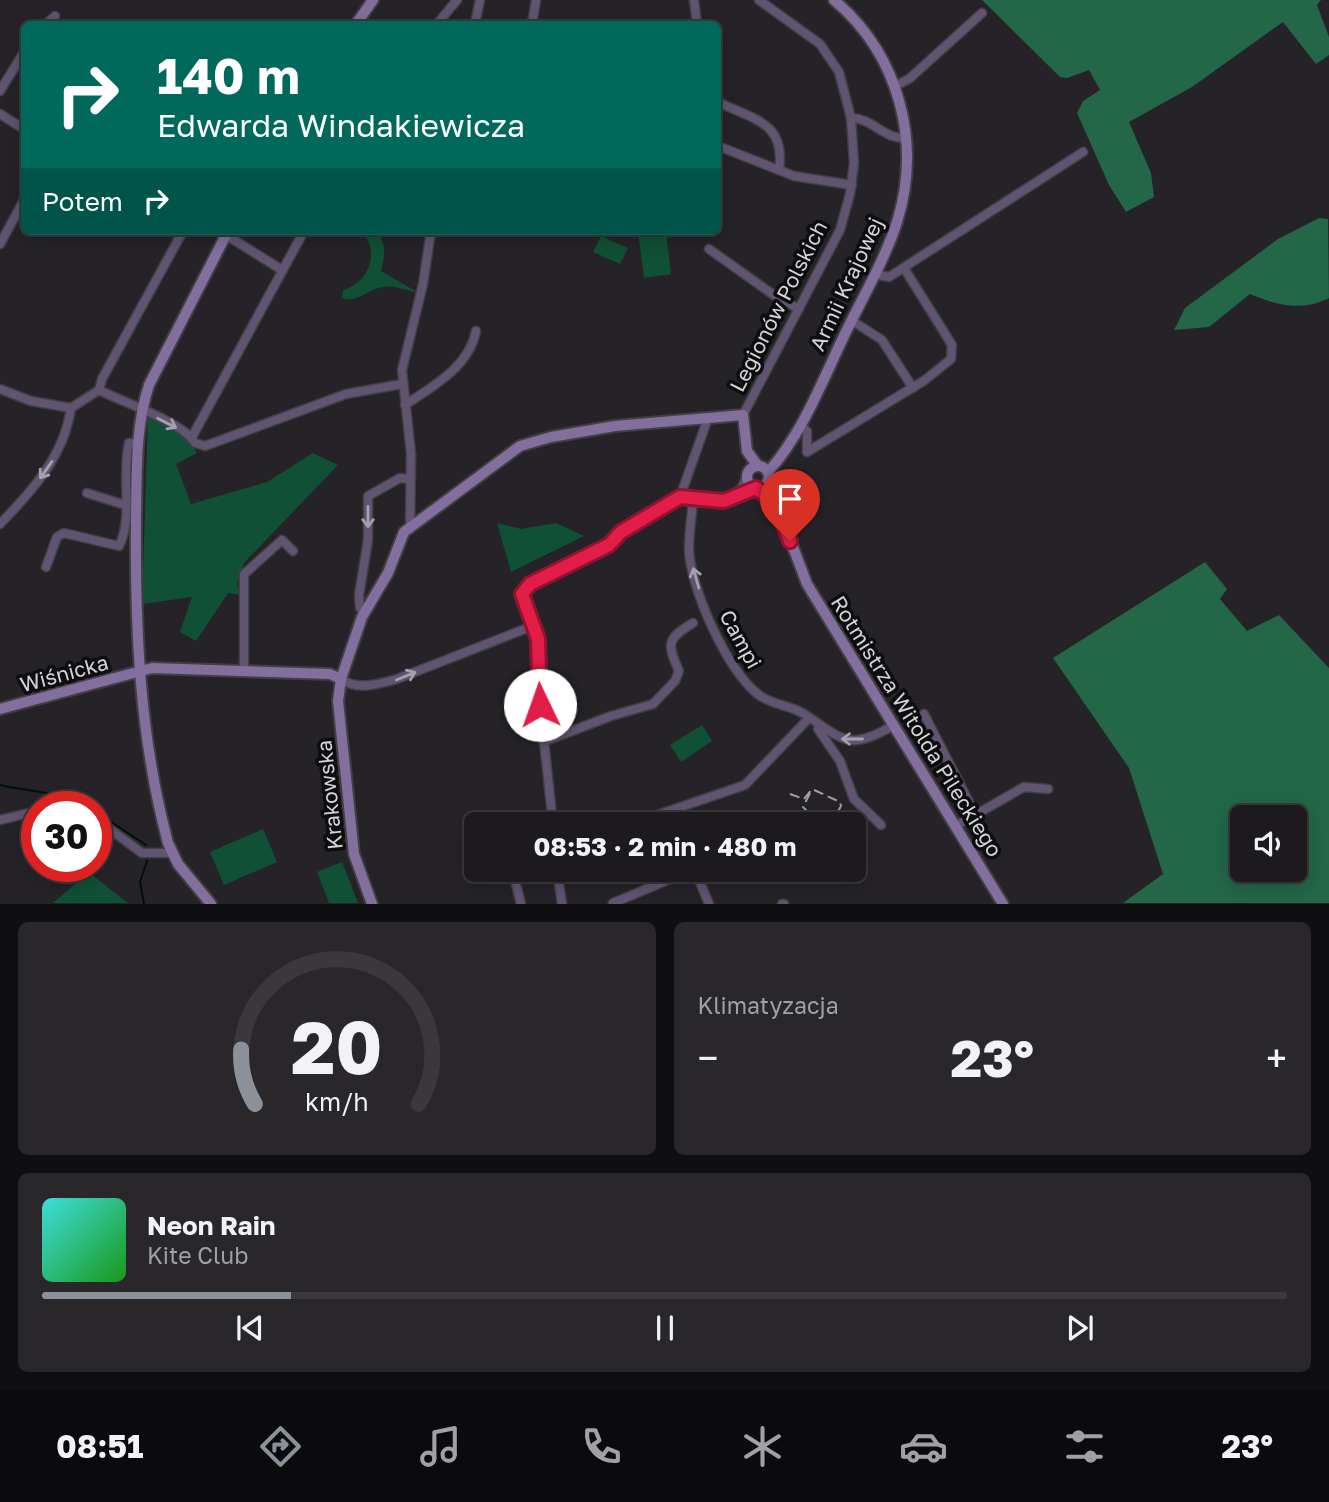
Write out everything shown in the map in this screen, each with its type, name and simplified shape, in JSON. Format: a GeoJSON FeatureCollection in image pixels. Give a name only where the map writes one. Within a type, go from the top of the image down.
{"type":"FeatureCollection","features":[{"type":"Feature","properties":{"kind":"main road"},"geometry":{"type":"LineString","coordinates":[[358,21],[373,0]]}},
{"type":"Feature","properties":{"kind":"main road","name":"Armii Krajowej"},"geometry":{"type":"LineString","coordinates":[[757,476],[798,429],[874,274],[901,206],[908,156],[895,86],[870,39],[834,0]]}},
{"type":"Feature","properties":{"kind":"main road"},"geometry":{"type":"LineString","coordinates":[[211,904],[172,853],[164,828],[138,672],[135,623],[138,443],[142,410],[156,369],[226,235]]}},
{"type":"Feature","properties":{"kind":"main road","name":"Legionów Polskich"},"geometry":{"type":"LineString","coordinates":[[410,525],[514,450],[532,442],[605,428],[743,415],[749,456],[757,476]]}},
{"type":"Feature","properties":{"kind":"main road","name":"Rotmistrza Witolda Pileckiego"},"geometry":{"type":"LineString","coordinates":[[757,476],[786,528],[807,584],[1003,904]]}},
{"type":"Feature","properties":{"kind":"main road","name":"Krakowska"},"geometry":{"type":"LineString","coordinates":[[372,904],[354,854],[338,701],[341,678],[365,611],[388,573],[404,532],[410,525]]}},
{"type":"Feature","properties":{"kind":"main road","name":"Wiśnicka"},"geometry":{"type":"LineString","coordinates":[[0,709],[152,668],[330,674],[341,678]]}},
{"type":"Feature","properties":{"kind":"street"},"geometry":{"type":"LineString","coordinates":[[440,21],[457,0]]}},
{"type":"Feature","properties":{"kind":"street"},"geometry":{"type":"LineString","coordinates":[[476,21],[480,0]]}},
{"type":"Feature","properties":{"kind":"street"},"geometry":{"type":"LineString","coordinates":[[533,21],[536,0]]}},
{"type":"Feature","properties":{"kind":"street"},"geometry":{"type":"LineString","coordinates":[[694,0],[697,21]]}},
{"type":"Feature","properties":{"kind":"street","name":"Legionów Polskich"},"geometry":{"type":"LineString","coordinates":[[743,415],[840,230],[852,185],[851,118],[839,72],[820,44],[759,0]]}},
{"type":"Feature","properties":{"kind":"street"},"geometry":{"type":"LineString","coordinates":[[895,86],[909,79],[982,13]]}},
{"type":"Feature","properties":{"kind":"street"},"geometry":{"type":"LineString","coordinates":[[49,21],[55,16]]}},
{"type":"Feature","properties":{"kind":"street"},"geometry":{"type":"LineString","coordinates":[[0,92],[21,57]]}},
{"type":"Feature","properties":{"kind":"street"},"geometry":{"type":"LineString","coordinates":[[721,104],[773,130],[780,145],[779,170]]}},
{"type":"Feature","properties":{"kind":"street"},"geometry":{"type":"LineString","coordinates":[[0,114],[21,127]]}},
{"type":"Feature","properties":{"kind":"street"},"geometry":{"type":"LineString","coordinates":[[851,118],[867,121],[888,136],[906,138]]}},
{"type":"Feature","properties":{"kind":"street"},"geometry":{"type":"LineString","coordinates":[[721,147],[805,180],[852,185]]}},
{"type":"Feature","properties":{"kind":"street"},"geometry":{"type":"LineString","coordinates":[[874,274],[889,277],[1083,152]]}},
{"type":"Feature","properties":{"kind":"street"},"geometry":{"type":"LineString","coordinates":[[0,244],[21,206]]}},
{"type":"Feature","properties":{"kind":"street"},"geometry":{"type":"LineString","coordinates":[[0,389],[30,401],[71,408],[99,390],[102,379],[181,235]]}},
{"type":"Feature","properties":{"kind":"street"},"geometry":{"type":"LineString","coordinates":[[230,235],[282,270]]}},
{"type":"Feature","properties":{"kind":"street"},"geometry":{"type":"LineString","coordinates":[[192,437],[302,235]]}},
{"type":"Feature","properties":{"kind":"street"},"geometry":{"type":"LineString","coordinates":[[410,525],[411,479],[402,370],[423,284],[430,235]]}},
{"type":"Feature","properties":{"kind":"street"},"geometry":{"type":"LineString","coordinates":[[709,248],[778,298],[799,309]]}},
{"type":"Feature","properties":{"kind":"street"},"geometry":{"type":"LineString","coordinates":[[798,429],[807,431],[807,452],[944,367],[953,352],[939,323],[904,268]]}},
{"type":"Feature","properties":{"kind":"street"},"geometry":{"type":"LineString","coordinates":[[851,320],[882,340],[913,388]]}},
{"type":"Feature","properties":{"kind":"street"},"geometry":{"type":"LineString","coordinates":[[405,405],[433,388],[469,353],[476,331]]}},
{"type":"Feature","properties":{"kind":"street"},"geometry":{"type":"LineString","coordinates":[[99,390],[192,437],[200,446],[213,445],[346,394],[402,384]]}},
{"type":"Feature","properties":{"kind":"street"},"geometry":{"type":"LineString","coordinates":[[0,524],[47,471],[66,436],[71,408]]}},
{"type":"Feature","properties":{"kind":"street"},"geometry":{"type":"LineString","coordinates":[[680,497],[708,418]]}},
{"type":"Feature","properties":{"kind":"street"},"geometry":{"type":"LineString","coordinates":[[46,566],[57,537],[64,533],[119,546],[125,505],[126,457],[129,443],[138,443]]}},
{"type":"Feature","properties":{"kind":"street"},"geometry":{"type":"LineString","coordinates":[[552,812],[538,686],[538,639],[522,594],[526,587],[609,545],[621,532],[680,497],[714,501],[737,492],[757,476]]}},
{"type":"Feature","properties":{"kind":"street"},"geometry":{"type":"LineString","coordinates":[[365,611],[360,608],[359,595],[367,552],[368,496],[400,478],[411,479]]}},
{"type":"Feature","properties":{"kind":"street"},"geometry":{"type":"LineString","coordinates":[[88,493],[125,505]]}},
{"type":"Feature","properties":{"kind":"street","name":"Campi"},"geometry":{"type":"LineString","coordinates":[[694,499],[689,551],[709,622],[748,686],[762,698],[811,719],[835,737],[851,740],[878,734],[894,725]]}},
{"type":"Feature","properties":{"kind":"street"},"geometry":{"type":"LineString","coordinates":[[244,670],[244,574],[282,540],[293,551]]}},
{"type":"Feature","properties":{"kind":"street"},"geometry":{"type":"LineString","coordinates":[[543,742],[611,716],[653,704],[675,681],[679,671],[670,650],[672,639],[675,634],[693,623]]}},
{"type":"Feature","properties":{"kind":"street"},"geometry":{"type":"LineString","coordinates":[[341,678],[348,684],[374,685],[397,679],[488,641],[535,625]]}},
{"type":"Feature","properties":{"kind":"street"},"geometry":{"type":"LineString","coordinates":[[924,714],[969,802],[968,819]]}},
{"type":"Feature","properties":{"kind":"street"},"geometry":{"type":"LineString","coordinates":[[666,812],[745,785],[811,719],[840,761],[853,799],[881,825]]}},
{"type":"Feature","properties":{"kind":"street"},"geometry":{"type":"LineString","coordinates":[[955,826],[1024,788],[1048,789]]}},
{"type":"Feature","properties":{"kind":"street"},"geometry":{"type":"LineString","coordinates":[[0,820],[21,815]]}},
{"type":"Feature","properties":{"kind":"street"},"geometry":{"type":"LineString","coordinates":[[112,831],[142,853],[172,853]]}},
{"type":"Feature","properties":{"kind":"street"},"geometry":{"type":"LineString","coordinates":[[516,882],[521,904]]}},
{"type":"Feature","properties":{"kind":"street"},"geometry":{"type":"LineString","coordinates":[[559,882],[562,904]]}},
{"type":"Feature","properties":{"kind":"street"},"geometry":{"type":"LineString","coordinates":[[613,903],[664,882]]}},
{"type":"Feature","properties":{"kind":"street"},"geometry":{"type":"LineString","coordinates":[[699,882],[709,904]]}},
{"type":"Feature","properties":{"kind":"green space"},"geometry":{"type":"Polygon","coordinates":[[[982,0],[1321,0],[1317,5],[1329,37],[1329,55],[1316,64],[1283,22],[1192,87],[1129,122],[1151,173],[1154,197],[1126,212],[1109,185],[1077,113],[1083,101],[1100,90],[1089,70],[1067,78],[1060,77],[982,0]]]}},
{"type":"Feature","properties":{"kind":"green space"},"geometry":{"type":"Polygon","coordinates":[[[1319,218],[1328,219],[1329,298],[1299,306],[1250,294],[1209,327],[1174,330],[1185,308],[1278,239],[1319,218]]]}},
{"type":"Feature","properties":{"kind":"green space"},"geometry":{"type":"Polygon","coordinates":[[[364,235],[379,235],[382,240],[384,255],[381,271],[417,292],[388,287],[378,288],[353,299],[342,298],[343,290],[360,281],[369,265],[371,257],[364,235]]]}},
{"type":"Feature","properties":{"kind":"green space"},"geometry":{"type":"Polygon","coordinates":[[[639,235],[666,235],[671,274],[644,278],[639,235]]]}},
{"type":"Feature","properties":{"kind":"green space"},"geometry":{"type":"Polygon","coordinates":[[[601,236],[628,248],[620,264],[593,252],[601,236]]]}},
{"type":"Feature","properties":{"kind":"green space"},"geometry":{"type":"Polygon","coordinates":[[[148,415],[188,438],[197,453],[176,464],[191,504],[267,482],[313,453],[338,465],[244,563],[237,584],[241,595],[228,593],[196,641],[180,632],[192,597],[142,604],[148,415]]]}},
{"type":"Feature","properties":{"kind":"green space"},"geometry":{"type":"Polygon","coordinates":[[[497,523],[521,529],[556,523],[584,536],[511,572],[497,523]]]}},
{"type":"Feature","properties":{"kind":"green space"},"geometry":{"type":"Polygon","coordinates":[[[1205,562],[1227,589],[1220,599],[1247,631],[1279,615],[1329,668],[1329,903],[1123,903],[1163,874],[1129,768],[1053,658],[1205,562]]]}},
{"type":"Feature","properties":{"kind":"green space"},"geometry":{"type":"Polygon","coordinates":[[[702,725],[712,741],[681,762],[670,745],[702,725]]]}},
{"type":"Feature","properties":{"kind":"green space"},"geometry":{"type":"Polygon","coordinates":[[[263,829],[277,862],[224,885],[210,852],[263,829]]]}},
{"type":"Feature","properties":{"kind":"green space"},"geometry":{"type":"Polygon","coordinates":[[[342,862],[358,903],[329,903],[317,872],[342,862]]]}},
{"type":"Feature","properties":{"kind":"green space"},"geometry":{"type":"Polygon","coordinates":[[[77,882],[101,882],[130,903],[53,903],[77,882]]]}},
{"type":"Feature","properties":{"kind":"waterway"},"geometry":{"type":"LineString","coordinates":[[0,785],[34,791]]}},
{"type":"Feature","properties":{"kind":"waterway"},"geometry":{"type":"LineString","coordinates":[[112,823],[146,845]]}},
{"type":"Feature","properties":{"kind":"waterway"},"geometry":{"type":"LineString","coordinates":[[144,904],[140,882],[147,861]]}},
{"type":"Feature","properties":{"kind":"railway"},"geometry":{"type":"LineString","coordinates":[[790,794],[804,799],[812,789],[840,802],[838,812]]}},
{"type":"Feature","properties":{"kind":"railway"},"geometry":{"type":"LineString","coordinates":[[808,812],[803,807],[810,793]]}},
{"type":"Feature","properties":{"kind":"route"},"geometry":{"type":"LineString","coordinates":[[540,705],[538,639],[522,594],[530,584],[609,545],[621,532],[680,497],[724,501],[756,488],[766,495],[786,528],[790,541]]}}]}
